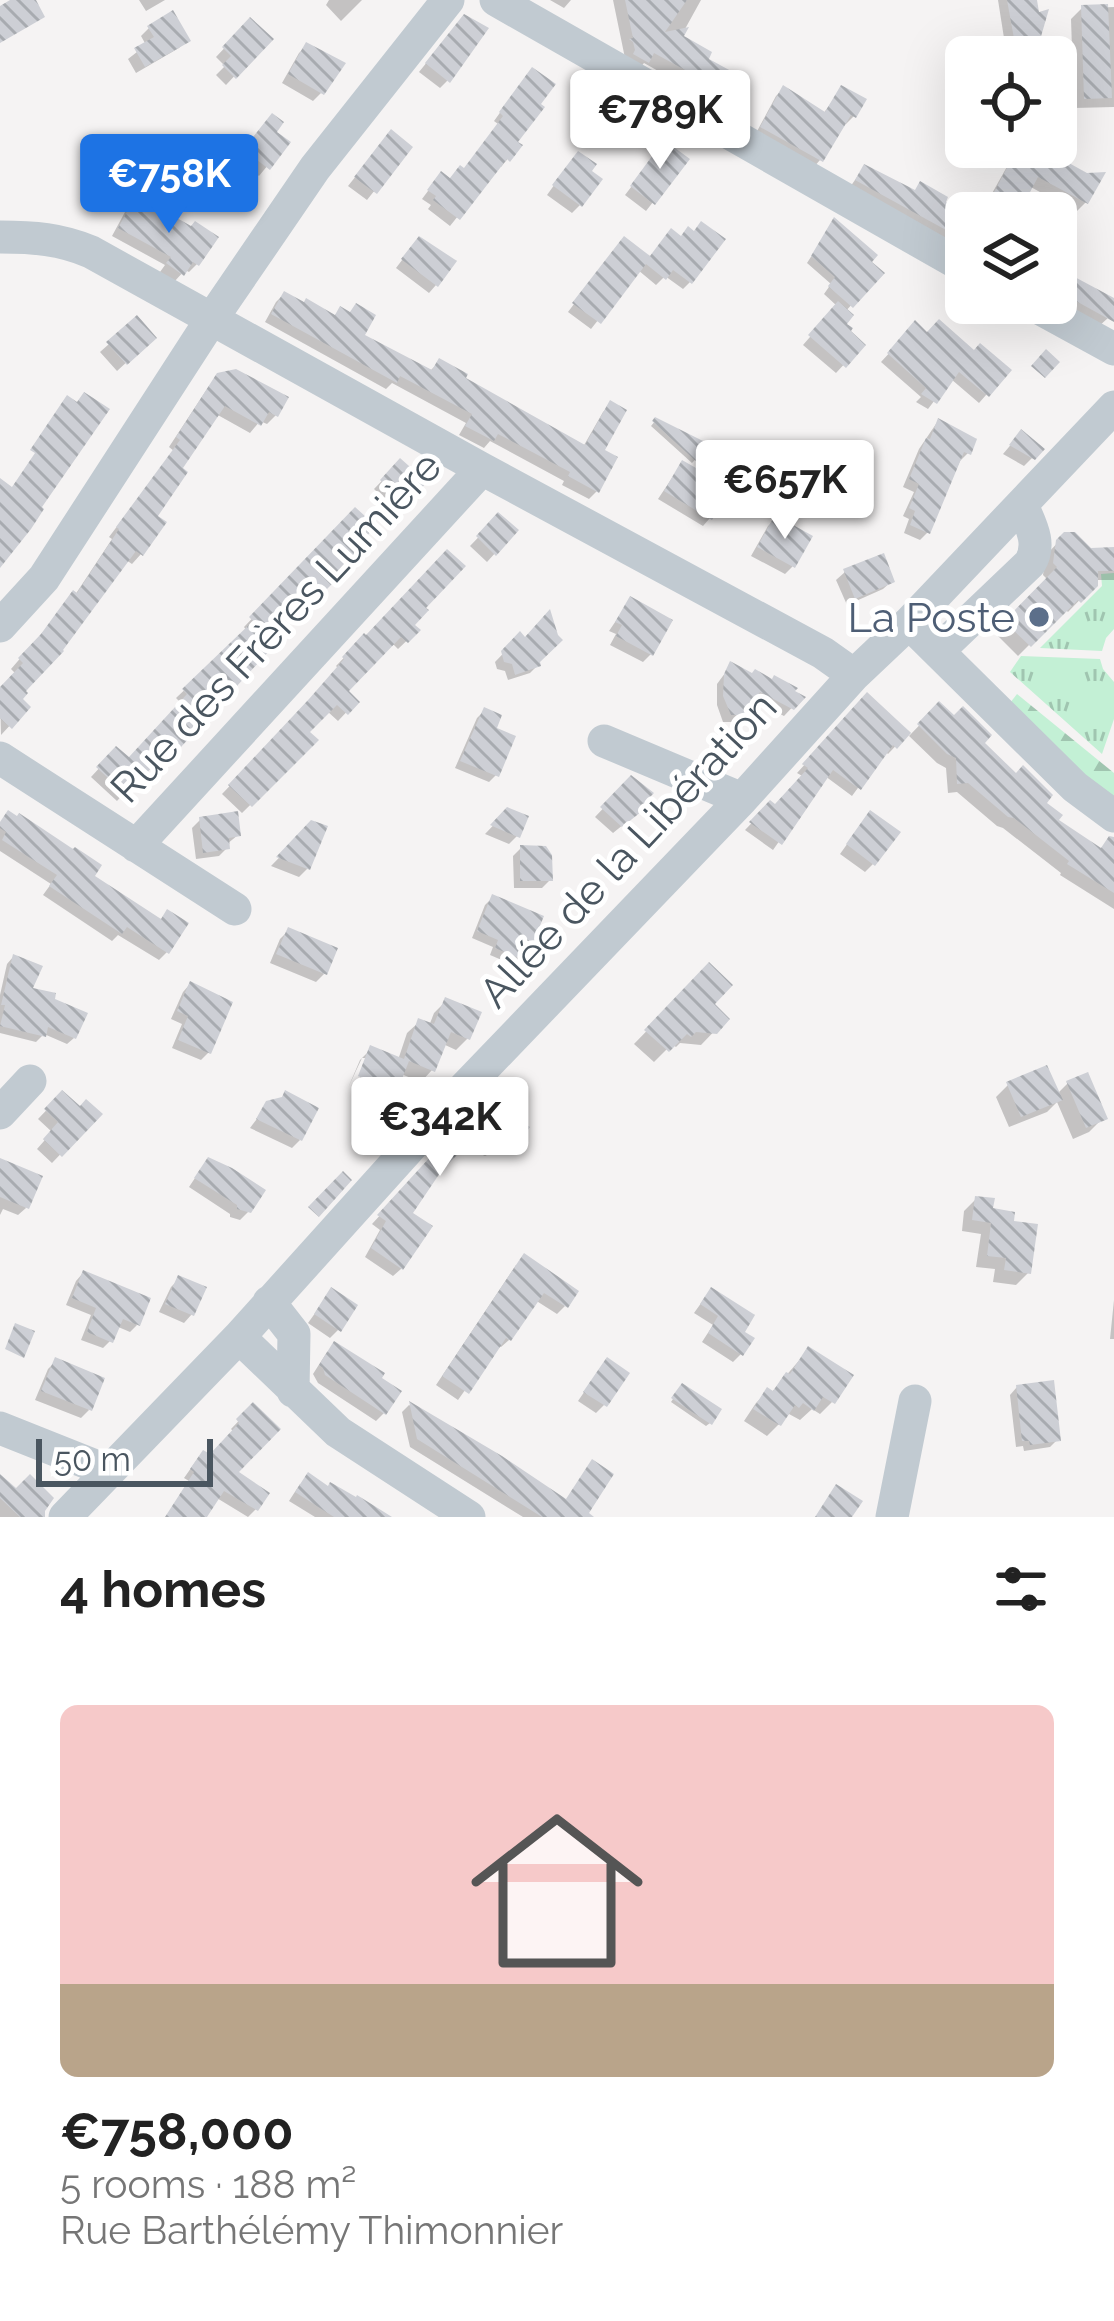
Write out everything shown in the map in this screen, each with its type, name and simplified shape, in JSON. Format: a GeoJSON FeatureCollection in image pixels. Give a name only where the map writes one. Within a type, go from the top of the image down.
{"type":"FeatureCollection","features":[{"type":"Feature","properties":{"kind":"street"},"geometry":{"type":"LineString","coordinates":[[0,626],[44,578],[315,168],[448,0]]}},
{"type":"Feature","properties":{"kind":"street"},"geometry":{"type":"LineString","coordinates":[[496,0],[945,256]]}},
{"type":"Feature","properties":{"kind":"street"},"geometry":{"type":"LineString","coordinates":[[0,236],[43,237],[92,252],[823,653],[854,675]]}},
{"type":"Feature","properties":{"kind":"street"},"geometry":{"type":"LineString","coordinates":[[1068,324],[1114,349]]}},
{"type":"Feature","properties":{"kind":"street","name":"Allée de la Libération"},"geometry":{"type":"LineString","coordinates":[[64,1517],[239,1337],[449,1103],[1114,407]]}},
{"type":"Feature","properties":{"kind":"street","name":"Rue des Frères Lumière"},"geometry":{"type":"LineString","coordinates":[[136,846],[482,469]]}},
{"type":"Feature","properties":{"kind":"street"},"geometry":{"type":"LineString","coordinates":[[938,651],[1014,581],[1036,554],[1034,533],[1022,505]]}},
{"type":"Feature","properties":{"kind":"street"},"geometry":{"type":"LineString","coordinates":[[909,623],[1075,787],[1114,816]]}},
{"type":"Feature","properties":{"kind":"street"},"geometry":{"type":"LineString","coordinates":[[604,741],[742,799]]}},
{"type":"Feature","properties":{"kind":"street"},"geometry":{"type":"LineString","coordinates":[[0,758],[235,909]]}},
{"type":"Feature","properties":{"kind":"street"},"geometry":{"type":"LineString","coordinates":[[0,1113],[30,1081]]}},
{"type":"Feature","properties":{"kind":"street"},"geometry":{"type":"LineString","coordinates":[[269,1302],[294,1334],[293,1391]]}},
{"type":"Feature","properties":{"kind":"street"},"geometry":{"type":"LineString","coordinates":[[239,1337],[338,1432],[470,1517]]}},
{"type":"Feature","properties":{"kind":"street"},"geometry":{"type":"LineString","coordinates":[[892,1517],[915,1401]]}},
{"type":"Feature","properties":{"kind":"street"},"geometry":{"type":"LineString","coordinates":[[0,1428],[108,1471]]}},
{"type":"Feature","properties":{"kind":"green space"},"geometry":{"type":"Polygon","coordinates":[[[1114,573],[1114,629],[1102,651],[1040,648],[1102,586],[1101,574],[1114,573]]]}},
{"type":"Feature","properties":{"kind":"green space"},"geometry":{"type":"Polygon","coordinates":[[[1021,656],[1100,659],[1114,682],[1114,719],[1102,754],[1010,672],[1021,656]]]}},
{"type":"Feature","properties":{"kind":"green space"},"geometry":{"type":"Polygon","coordinates":[[[1017,694],[1114,773],[1114,810],[1003,712],[1017,694]]]}},
{"type":"Feature","properties":{"kind":"building"},"geometry":{"type":"Polygon","coordinates":[[[10,0],[36,0],[45,17],[0,43],[0,6],[10,0]]]}},
{"type":"Feature","properties":{"kind":"building"},"geometry":{"type":"Polygon","coordinates":[[[625,0],[687,0],[665,32],[689,27],[684,36],[712,52],[709,59],[742,77],[718,84],[714,91],[654,53],[649,63],[633,54],[625,0]]]}},
{"type":"Feature","properties":{"kind":"building"},"geometry":{"type":"Polygon","coordinates":[[[1007,0],[1037,0],[1039,12],[1049,9],[1041,36],[1014,36],[1007,0]]]}},
{"type":"Feature","properties":{"kind":"building"},"geometry":{"type":"Polygon","coordinates":[[[1108,4],[1112,98],[1084,99],[1081,5],[1108,4]]]}},
{"type":"Feature","properties":{"kind":"building"},"geometry":{"type":"Polygon","coordinates":[[[173,10],[191,41],[145,67],[134,48],[154,37],[147,26],[173,10]]]}},
{"type":"Feature","properties":{"kind":"building"},"geometry":{"type":"Polygon","coordinates":[[[464,14],[489,28],[450,83],[425,63],[464,14]]]}},
{"type":"Feature","properties":{"kind":"building"},"geometry":{"type":"Polygon","coordinates":[[[250,17],[274,39],[236,79],[222,65],[231,56],[222,47],[250,17]]]}},
{"type":"Feature","properties":{"kind":"building"},"geometry":{"type":"Polygon","coordinates":[[[306,42],[346,63],[324,95],[288,74],[306,42]]]}},
{"type":"Feature","properties":{"kind":"building"},"geometry":{"type":"Polygon","coordinates":[[[532,67],[556,84],[518,142],[523,145],[460,220],[427,190],[441,171],[450,178],[460,165],[464,168],[532,67]]]}},
{"type":"Feature","properties":{"kind":"building"},"geometry":{"type":"Polygon","coordinates":[[[783,85],[825,112],[841,85],[867,99],[856,118],[851,115],[823,162],[760,127],[783,85]]]}},
{"type":"Feature","properties":{"kind":"building"},"geometry":{"type":"Polygon","coordinates":[[[272,113],[284,122],[277,132],[291,142],[270,170],[257,160],[252,167],[238,156],[272,113]]]}},
{"type":"Feature","properties":{"kind":"building"},"geometry":{"type":"Polygon","coordinates":[[[391,129],[413,147],[377,194],[354,177],[391,129]]]}},
{"type":"Feature","properties":{"kind":"building"},"geometry":{"type":"Polygon","coordinates":[[[664,140],[690,159],[655,205],[630,186],[664,140]]]}},
{"type":"Feature","properties":{"kind":"building"},"geometry":{"type":"Polygon","coordinates":[[[578,151],[597,164],[592,171],[603,179],[582,207],[552,185],[578,151]]]}},
{"type":"Feature","properties":{"kind":"building"},"geometry":{"type":"Polygon","coordinates":[[[864,164],[915,190],[920,181],[945,195],[945,229],[855,180],[864,164]]]}},
{"type":"Feature","properties":{"kind":"building"},"geometry":{"type":"Polygon","coordinates":[[[1007,168],[1106,172],[1088,204],[1077,198],[1077,192],[1066,192],[1038,177],[1030,192],[994,192],[1007,168]]]}},
{"type":"Feature","properties":{"kind":"building"},"geometry":{"type":"Polygon","coordinates":[[[133,201],[152,211],[154,205],[191,226],[195,221],[219,237],[199,266],[193,262],[184,276],[166,263],[171,257],[118,228],[133,201]]]}},
{"type":"Feature","properties":{"kind":"building"},"geometry":{"type":"Polygon","coordinates":[[[834,217],[878,255],[872,262],[885,273],[853,308],[828,286],[835,277],[811,256],[834,217]]]}},
{"type":"Feature","properties":{"kind":"building"},"geometry":{"type":"Polygon","coordinates":[[[701,221],[726,239],[692,284],[673,270],[666,280],[646,264],[601,324],[572,303],[624,236],[650,256],[671,228],[681,236],[688,226],[694,231],[701,221]]]}},
{"type":"Feature","properties":{"kind":"building"},"geometry":{"type":"Polygon","coordinates":[[[419,236],[457,261],[438,287],[401,259],[419,236]]]}},
{"type":"Feature","properties":{"kind":"building"},"geometry":{"type":"Polygon","coordinates":[[[1077,278],[1114,298],[1114,322],[1077,302],[1077,278]]]}},
{"type":"Feature","properties":{"kind":"building"},"geometry":{"type":"Polygon","coordinates":[[[284,291],[335,315],[340,306],[350,312],[356,303],[376,315],[365,335],[432,370],[439,358],[585,445],[610,400],[627,410],[605,450],[618,457],[599,493],[498,434],[494,441],[465,426],[472,414],[400,376],[397,383],[271,314],[284,291]]]}},
{"type":"Feature","properties":{"kind":"building"},"geometry":{"type":"Polygon","coordinates":[[[838,301],[854,315],[847,324],[866,345],[846,368],[808,335],[838,301]]]}},
{"type":"Feature","properties":{"kind":"building"},"geometry":{"type":"Polygon","coordinates":[[[137,315],[157,338],[127,365],[106,342],[137,315]]]}},
{"type":"Feature","properties":{"kind":"building"},"geometry":{"type":"Polygon","coordinates":[[[939,319],[974,350],[980,343],[1012,370],[989,397],[959,372],[937,404],[921,394],[926,388],[887,353],[915,320],[927,332],[939,319]]]}},
{"type":"Feature","properties":{"kind":"building"},"geometry":{"type":"Polygon","coordinates":[[[1046,349],[1060,362],[1045,378],[1031,366],[1046,349]]]}},
{"type":"Feature","properties":{"kind":"building"},"geometry":{"type":"Polygon","coordinates":[[[236,369],[289,397],[278,417],[269,412],[261,426],[225,406],[183,468],[188,472],[158,516],[167,522],[143,556],[136,551],[64,651],[26,691],[23,699],[31,707],[12,729],[0,718],[0,687],[23,663],[18,658],[73,590],[77,593],[119,529],[116,527],[180,440],[176,437],[217,373],[236,369]]]}},
{"type":"Feature","properties":{"kind":"building"},"geometry":{"type":"Polygon","coordinates":[[[84,392],[110,409],[0,568],[0,478],[12,487],[67,395],[77,402],[84,392]]]}},
{"type":"Feature","properties":{"kind":"building"},"geometry":{"type":"Polygon","coordinates":[[[655,417],[713,446],[697,462],[652,421],[655,417]]]}},
{"type":"Feature","properties":{"kind":"building"},"geometry":{"type":"Polygon","coordinates":[[[938,418],[977,439],[971,455],[964,452],[930,534],[910,525],[915,511],[909,508],[919,484],[909,479],[938,418]]]}},
{"type":"Feature","properties":{"kind":"building"},"geometry":{"type":"Polygon","coordinates":[[[1021,429],[1045,449],[1035,460],[1009,445],[1021,429]]]}},
{"type":"Feature","properties":{"kind":"building"},"geometry":{"type":"Polygon","coordinates":[[[400,458],[427,482],[406,505],[380,480],[400,458]]]}},
{"type":"Feature","properties":{"kind":"building"},"geometry":{"type":"Polygon","coordinates":[[[682,460],[731,488],[712,520],[664,491],[682,460]]]}},
{"type":"Feature","properties":{"kind":"building"},"geometry":{"type":"Polygon","coordinates":[[[355,507],[376,526],[366,537],[369,540],[324,592],[320,588],[288,621],[267,647],[270,650],[170,759],[164,754],[127,795],[96,767],[116,746],[129,757],[187,694],[182,689],[253,621],[249,617],[355,507]]]}},
{"type":"Feature","properties":{"kind":"building"},"geometry":{"type":"Polygon","coordinates":[[[498,512],[519,530],[496,556],[476,536],[498,512]]]}},
{"type":"Feature","properties":{"kind":"building"},"geometry":{"type":"Polygon","coordinates":[[[775,515],[813,536],[795,568],[757,547],[775,515]]]}},
{"type":"Feature","properties":{"kind":"building"},"geometry":{"type":"Polygon","coordinates":[[[1064,532],[1075,532],[1091,548],[1114,547],[1114,571],[1098,571],[1098,586],[1031,647],[1008,625],[1008,617],[1057,567],[1053,563],[1056,540],[1064,532]]]}},
{"type":"Feature","properties":{"kind":"building"},"geometry":{"type":"Polygon","coordinates":[[[447,549],[466,566],[426,608],[429,610],[415,625],[421,630],[408,643],[401,637],[349,691],[360,702],[348,715],[337,705],[310,732],[319,740],[252,807],[228,785],[364,633],[447,549]]]}},
{"type":"Feature","properties":{"kind":"building"},"geometry":{"type":"Polygon","coordinates":[[[884,553],[895,582],[855,599],[843,569],[884,553]]]}},
{"type":"Feature","properties":{"kind":"building"},"geometry":{"type":"Polygon","coordinates":[[[630,596],[673,620],[653,656],[616,636],[622,625],[615,622],[630,596]]]}},
{"type":"Feature","properties":{"kind":"building"},"geometry":{"type":"Polygon","coordinates":[[[550,609],[563,640],[541,666],[515,675],[501,651],[520,631],[525,637],[550,609]]]}},
{"type":"Feature","properties":{"kind":"building"},"geometry":{"type":"Polygon","coordinates":[[[730,661],[752,673],[755,669],[772,679],[774,675],[806,697],[794,710],[760,692],[749,715],[731,715],[723,696],[730,661]]]}},
{"type":"Feature","properties":{"kind":"building"},"geometry":{"type":"Polygon","coordinates":[[[867,692],[911,733],[897,749],[893,745],[861,790],[833,770],[782,845],[749,822],[770,800],[775,804],[808,768],[802,764],[867,692]]]}},
{"type":"Feature","properties":{"kind":"building"},"geometry":{"type":"Polygon","coordinates":[[[939,701],[954,715],[963,706],[992,735],[985,743],[1016,773],[1023,765],[1053,795],[1047,803],[1063,815],[1059,820],[1101,848],[1109,836],[1114,837],[1114,893],[1067,864],[968,783],[957,784],[956,758],[917,724],[939,701]]]}},
{"type":"Feature","properties":{"kind":"building"},"geometry":{"type":"Polygon","coordinates":[[[484,707],[502,715],[497,728],[516,736],[499,777],[460,761],[484,707]]]}},
{"type":"Feature","properties":{"kind":"building"},"geometry":{"type":"Polygon","coordinates":[[[631,775],[654,793],[645,802],[646,808],[622,827],[600,807],[631,775]]]}},
{"type":"Feature","properties":{"kind":"building"},"geometry":{"type":"Polygon","coordinates":[[[507,807],[529,816],[520,838],[490,825],[507,807]]]}},
{"type":"Feature","properties":{"kind":"building"},"geometry":{"type":"Polygon","coordinates":[[[8,810],[102,865],[95,876],[161,919],[167,909],[189,923],[169,954],[127,927],[122,934],[49,886],[57,875],[2,840],[6,832],[0,822],[8,810]]]}},
{"type":"Feature","properties":{"kind":"building"},"geometry":{"type":"Polygon","coordinates":[[[870,810],[901,832],[875,866],[846,844],[870,810]]]}},
{"type":"Feature","properties":{"kind":"building"},"geometry":{"type":"Polygon","coordinates":[[[238,811],[241,836],[229,838],[230,849],[203,853],[199,817],[238,811]]]}},
{"type":"Feature","properties":{"kind":"building"},"geometry":{"type":"Polygon","coordinates":[[[311,820],[328,826],[310,870],[276,857],[311,820]]]}},
{"type":"Feature","properties":{"kind":"building"},"geometry":{"type":"Polygon","coordinates":[[[520,845],[546,846],[552,855],[553,881],[520,881],[520,845]]]}},
{"type":"Feature","properties":{"kind":"building"},"geometry":{"type":"Polygon","coordinates":[[[492,894],[544,916],[535,938],[542,942],[533,964],[495,948],[498,940],[477,931],[492,894]]]}},
{"type":"Feature","properties":{"kind":"building"},"geometry":{"type":"Polygon","coordinates":[[[288,927],[338,948],[327,975],[276,954],[288,927]]]}},
{"type":"Feature","properties":{"kind":"building"},"geometry":{"type":"Polygon","coordinates":[[[13,954],[43,966],[33,988],[56,993],[55,999],[88,1013],[76,1039],[48,1027],[46,1037],[0,1026],[13,954]]]}},
{"type":"Feature","properties":{"kind":"building"},"geometry":{"type":"Polygon","coordinates":[[[709,962],[733,985],[715,1004],[730,1019],[717,1034],[687,1034],[669,1052],[644,1030],[709,962]]]}},
{"type":"Feature","properties":{"kind":"building"},"geometry":{"type":"Polygon","coordinates":[[[190,981],[233,1002],[211,1054],[178,1040],[188,1016],[177,1011],[190,981]]]}},
{"type":"Feature","properties":{"kind":"building"},"geometry":{"type":"Polygon","coordinates":[[[445,997],[482,1012],[470,1040],[451,1032],[435,1072],[409,1061],[397,1092],[358,1076],[370,1045],[404,1059],[418,1018],[434,1024],[445,997]]]}},
{"type":"Feature","properties":{"kind":"building"},"geometry":{"type":"Polygon","coordinates":[[[1047,1065],[1063,1100],[1021,1117],[1006,1082],[1047,1065]]]}},
{"type":"Feature","properties":{"kind":"building"},"geometry":{"type":"Polygon","coordinates":[[[1088,1072],[1108,1119],[1086,1128],[1066,1081],[1088,1072]]]}},
{"type":"Feature","properties":{"kind":"building"},"geometry":{"type":"Polygon","coordinates":[[[62,1090],[80,1106],[86,1099],[103,1114],[62,1157],[43,1139],[58,1122],[44,1109],[62,1090]]]}},
{"type":"Feature","properties":{"kind":"building"},"geometry":{"type":"Polygon","coordinates":[[[285,1090],[319,1108],[302,1141],[256,1119],[266,1101],[282,1097],[285,1090]]]}},
{"type":"Feature","properties":{"kind":"building"},"geometry":{"type":"Polygon","coordinates":[[[485,1097],[530,1127],[519,1142],[495,1150],[472,1140],[442,1170],[413,1213],[433,1226],[403,1270],[371,1248],[386,1221],[377,1215],[485,1097]]]}},
{"type":"Feature","properties":{"kind":"building"},"geometry":{"type":"Polygon","coordinates":[[[208,1157],[266,1190],[251,1213],[237,1209],[194,1178],[208,1157]]]}},
{"type":"Feature","properties":{"kind":"building"},"geometry":{"type":"Polygon","coordinates":[[[0,1158],[43,1176],[29,1209],[0,1197],[0,1158]]]}},
{"type":"Feature","properties":{"kind":"building"},"geometry":{"type":"Polygon","coordinates":[[[343,1171],[352,1180],[319,1217],[308,1207],[343,1171]]]}},
{"type":"Feature","properties":{"kind":"building"},"geometry":{"type":"Polygon","coordinates":[[[975,1196],[995,1198],[993,1208],[1015,1212],[1014,1221],[1038,1224],[1031,1274],[1004,1270],[1006,1258],[987,1256],[991,1223],[972,1220],[975,1196]]]}},
{"type":"Feature","properties":{"kind":"building"},"geometry":{"type":"Polygon","coordinates":[[[524,1253],[579,1291],[568,1308],[544,1293],[511,1341],[506,1338],[469,1394],[442,1376],[524,1253]]]}},
{"type":"Feature","properties":{"kind":"building"},"geometry":{"type":"Polygon","coordinates":[[[83,1270],[151,1298],[140,1326],[123,1319],[113,1343],[87,1332],[96,1308],[72,1298],[83,1270]]]}},
{"type":"Feature","properties":{"kind":"building"},"geometry":{"type":"Polygon","coordinates":[[[178,1275],[207,1287],[194,1316],[165,1304],[178,1275]]]}},
{"type":"Feature","properties":{"kind":"building"},"geometry":{"type":"Polygon","coordinates":[[[331,1287],[358,1305],[341,1332],[314,1314],[331,1287]]]}},
{"type":"Feature","properties":{"kind":"building"},"geometry":{"type":"Polygon","coordinates":[[[711,1287],[755,1315],[745,1332],[755,1338],[743,1356],[708,1333],[718,1316],[700,1304],[711,1287]]]}},
{"type":"Feature","properties":{"kind":"building"},"geometry":{"type":"Polygon","coordinates":[[[15,1323],[35,1331],[24,1358],[5,1349],[15,1323]]]}},
{"type":"Feature","properties":{"kind":"building"},"geometry":{"type":"Polygon","coordinates":[[[334,1341],[385,1373],[382,1378],[402,1391],[386,1415],[325,1375],[319,1365],[334,1341]]]}},
{"type":"Feature","properties":{"kind":"building"},"geometry":{"type":"Polygon","coordinates":[[[808,1346],[854,1375],[835,1404],[823,1397],[814,1411],[803,1403],[799,1408],[795,1405],[781,1426],[753,1409],[767,1387],[773,1391],[786,1372],[790,1374],[808,1346]]]}},
{"type":"Feature","properties":{"kind":"building"},"geometry":{"type":"Polygon","coordinates":[[[55,1357],[105,1378],[92,1411],[41,1391],[55,1357]]]}},
{"type":"Feature","properties":{"kind":"building"},"geometry":{"type":"Polygon","coordinates":[[[607,1357],[630,1373],[607,1407],[583,1392],[607,1357]]]}},
{"type":"Feature","properties":{"kind":"building"},"geometry":{"type":"Polygon","coordinates":[[[1054,1380],[1061,1441],[1030,1445],[1022,1441],[1016,1385],[1054,1380]]]}},
{"type":"Feature","properties":{"kind":"building"},"geometry":{"type":"Polygon","coordinates":[[[682,1383],[722,1409],[712,1425],[671,1398],[682,1383]]]}},
{"type":"Feature","properties":{"kind":"building"},"geometry":{"type":"Polygon","coordinates":[[[409,1401],[566,1499],[592,1459],[614,1474],[589,1513],[594,1517],[542,1517],[417,1439],[409,1401]]]}},
{"type":"Feature","properties":{"kind":"building"},"geometry":{"type":"Polygon","coordinates":[[[253,1402],[281,1429],[239,1472],[270,1493],[258,1511],[224,1491],[207,1517],[165,1517],[203,1450],[210,1454],[253,1402]]]}},
{"type":"Feature","properties":{"kind":"building"},"geometry":{"type":"Polygon","coordinates":[[[308,1472],[392,1517],[334,1517],[295,1492],[308,1472]]]}},
{"type":"Feature","properties":{"kind":"building"},"geometry":{"type":"Polygon","coordinates":[[[0,1474],[16,1488],[30,1474],[54,1498],[45,1517],[20,1517],[0,1498],[0,1474]]]}},
{"type":"Feature","properties":{"kind":"building"},"geometry":{"type":"Polygon","coordinates":[[[836,1484],[863,1501],[852,1517],[815,1517],[836,1484]]]}},
{"type":"Feature","properties":{"kind":"place","name":"La Poste"},"geometry":{"type":"Point","coordinates":[1039,617]}}]}
